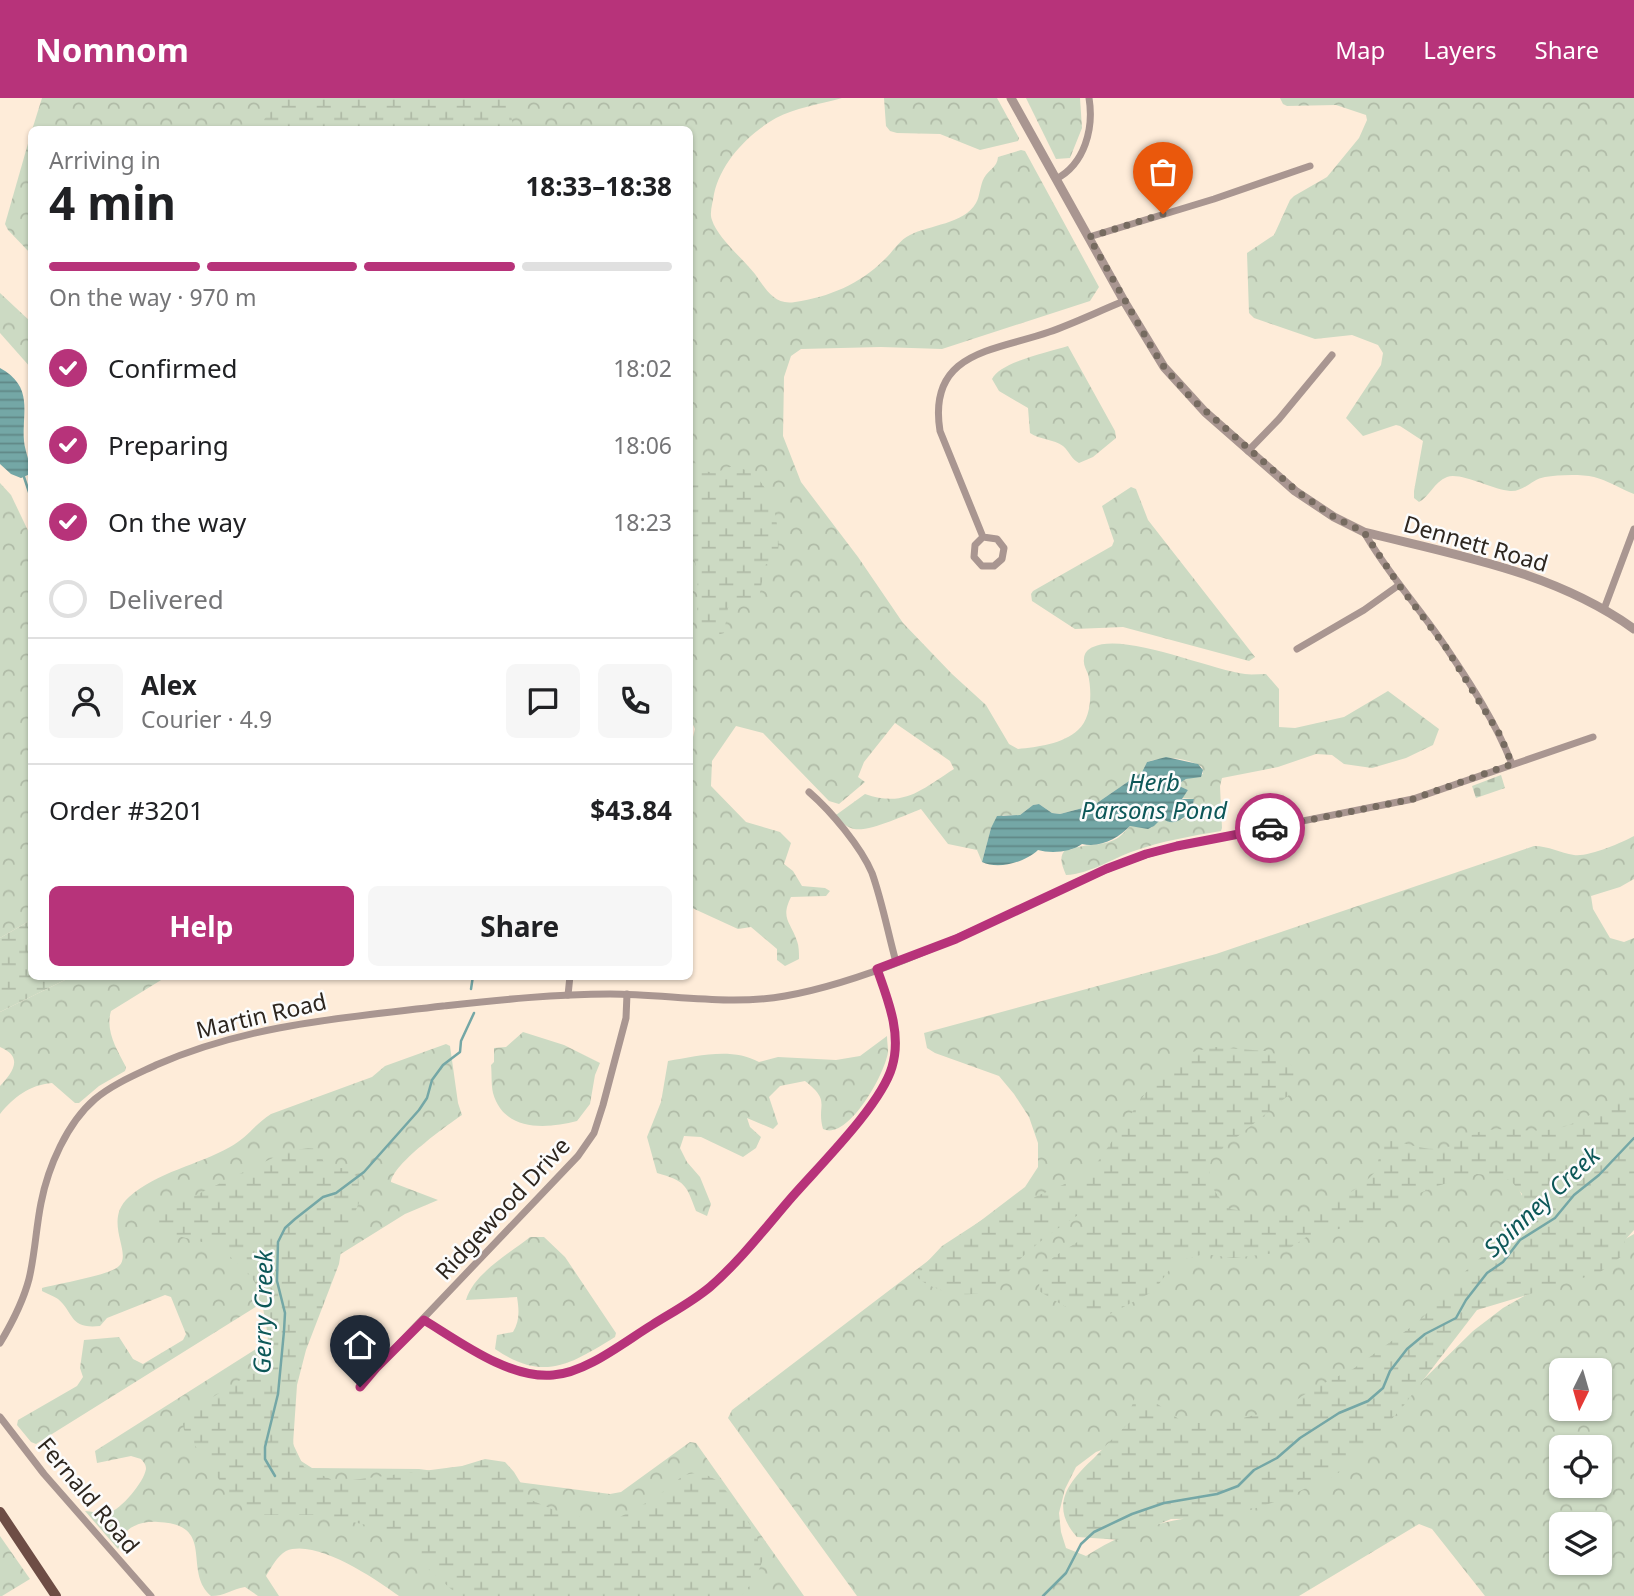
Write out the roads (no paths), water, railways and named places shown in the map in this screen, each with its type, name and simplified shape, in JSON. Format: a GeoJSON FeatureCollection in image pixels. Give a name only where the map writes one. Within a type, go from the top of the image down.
{"type":"FeatureCollection","features":[{"type":"Feature","properties":{"kind":"main road"},"geometry":{"type":"LineString","coordinates":[[0,1512],[56,1596]]}},
{"type":"Feature","properties":{"kind":"street","name":"Dennett Road"},"geometry":{"type":"LineString","coordinates":[[1011,98],[1152,348],[1175,381],[1248,451],[1320,509],[1364,532],[1515,571],[1570,592],[1604,609],[1634,629]]}},
{"type":"Feature","properties":{"kind":"street"},"geometry":{"type":"LineString","coordinates":[[1056,179],[1072,168],[1087,140],[1091,118],[1089,98]]}},
{"type":"Feature","properties":{"kind":"street"},"geometry":{"type":"LineString","coordinates":[[1089,237],[1310,166]]}},
{"type":"Feature","properties":{"kind":"street"},"geometry":{"type":"LineString","coordinates":[[983,537],[940,430],[938,414],[945,381],[958,366],[978,352],[1046,334],[1124,301]]}},
{"type":"Feature","properties":{"kind":"street"},"geometry":{"type":"LineString","coordinates":[[1248,451],[1279,419],[1332,355]]}},
{"type":"Feature","properties":{"kind":"street"},"geometry":{"type":"LineString","coordinates":[[1604,609],[1634,529]]}},
{"type":"Feature","properties":{"kind":"street"},"geometry":{"type":"LineString","coordinates":[[1364,532],[1399,585],[1445,646],[1500,735],[1512,764]]}},
{"type":"Feature","properties":{"kind":"street"},"geometry":{"type":"LineString","coordinates":[[983,537],[994,538],[1004,548],[1002,559],[994,566],[982,566],[974,557],[975,545],[983,537]]}},
{"type":"Feature","properties":{"kind":"street"},"geometry":{"type":"LineString","coordinates":[[1297,649],[1364,610],[1399,585]]}},
{"type":"Feature","properties":{"kind":"street","name":"Martin Road"},"geometry":{"type":"LineString","coordinates":[[0,1343],[25,1293],[41,1201],[58,1153],[81,1114],[110,1088],[204,1045],[274,1028],[360,1014],[480,1001],[627,994],[767,999],[832,984],[896,962],[956,939],[1106,869],[1146,854],[1413,799],[1593,737]]}},
{"type":"Feature","properties":{"kind":"street"},"geometry":{"type":"LineString","coordinates":[[809,792],[867,862],[896,962]]}},
{"type":"Feature","properties":{"kind":"street"},"geometry":{"type":"LineString","coordinates":[[424,1320],[507,1367],[529,1375],[560,1375],[584,1366],[709,1287],[866,1112],[883,1087],[893,1065],[896,1038],[891,1011],[877,969]]}},
{"type":"Feature","properties":{"kind":"street"},"geometry":{"type":"LineString","coordinates":[[568,995],[570,980]]}},
{"type":"Feature","properties":{"kind":"street","name":"Ridgewood Drive"},"geometry":{"type":"LineString","coordinates":[[360,1387],[578,1156],[594,1133],[625,1018],[627,994]]}},
{"type":"Feature","properties":{"kind":"street","name":"Fernald Road"},"geometry":{"type":"LineString","coordinates":[[0,1417],[44,1474],[151,1596]]}},
{"type":"Feature","properties":{"kind":"water"},"geometry":{"type":"Polygon","coordinates":[[[0,368],[11,375],[22,392],[28,475],[21,478],[11,474],[0,464],[0,368]]]}},
{"type":"Feature","properties":{"kind":"water","name":"Herb Parsons Pond"},"geometry":{"type":"Polygon","coordinates":[[[1166,757],[1198,764],[1203,770],[1201,777],[1186,779],[1177,785],[1188,790],[1182,799],[1194,799],[1192,811],[1181,820],[1170,822],[1162,818],[1148,829],[1130,826],[1115,838],[1103,843],[1082,844],[1061,852],[1038,850],[1011,864],[982,862],[997,816],[1020,815],[1033,805],[1039,804],[1052,813],[1060,814],[1094,805],[1142,772],[1147,762],[1166,757]]]}},
{"type":"Feature","properties":{"kind":"waterway","name":"Gerry Creek"},"geometry":{"type":"LineString","coordinates":[[23,474],[28,489]]}},
{"type":"Feature","properties":{"kind":"waterway","name":"Gerry Creek"},"geometry":{"type":"LineString","coordinates":[[471,989],[472,980]]}},
{"type":"Feature","properties":{"kind":"waterway","name":"Gerry Creek"},"geometry":{"type":"LineString","coordinates":[[275,1476],[265,1459],[265,1447],[278,1394],[284,1331],[285,1313],[277,1281],[278,1242],[285,1228],[295,1219],[323,1197],[336,1193],[364,1172],[419,1110],[427,1098],[432,1080],[443,1065],[460,1052],[461,1041],[474,1013]]}},
{"type":"Feature","properties":{"kind":"waterway","name":"Spinney Creek"},"geometry":{"type":"LineString","coordinates":[[1043,1596],[1066,1573],[1081,1544],[1094,1532],[1164,1503],[1217,1494],[1238,1486],[1254,1470],[1277,1458],[1300,1438],[1339,1413],[1368,1401],[1383,1388],[1390,1371],[1407,1349],[1425,1334],[1456,1318],[1487,1273],[1503,1262],[1520,1240],[1555,1218],[1574,1195],[1599,1175],[1634,1138]]}}]}
